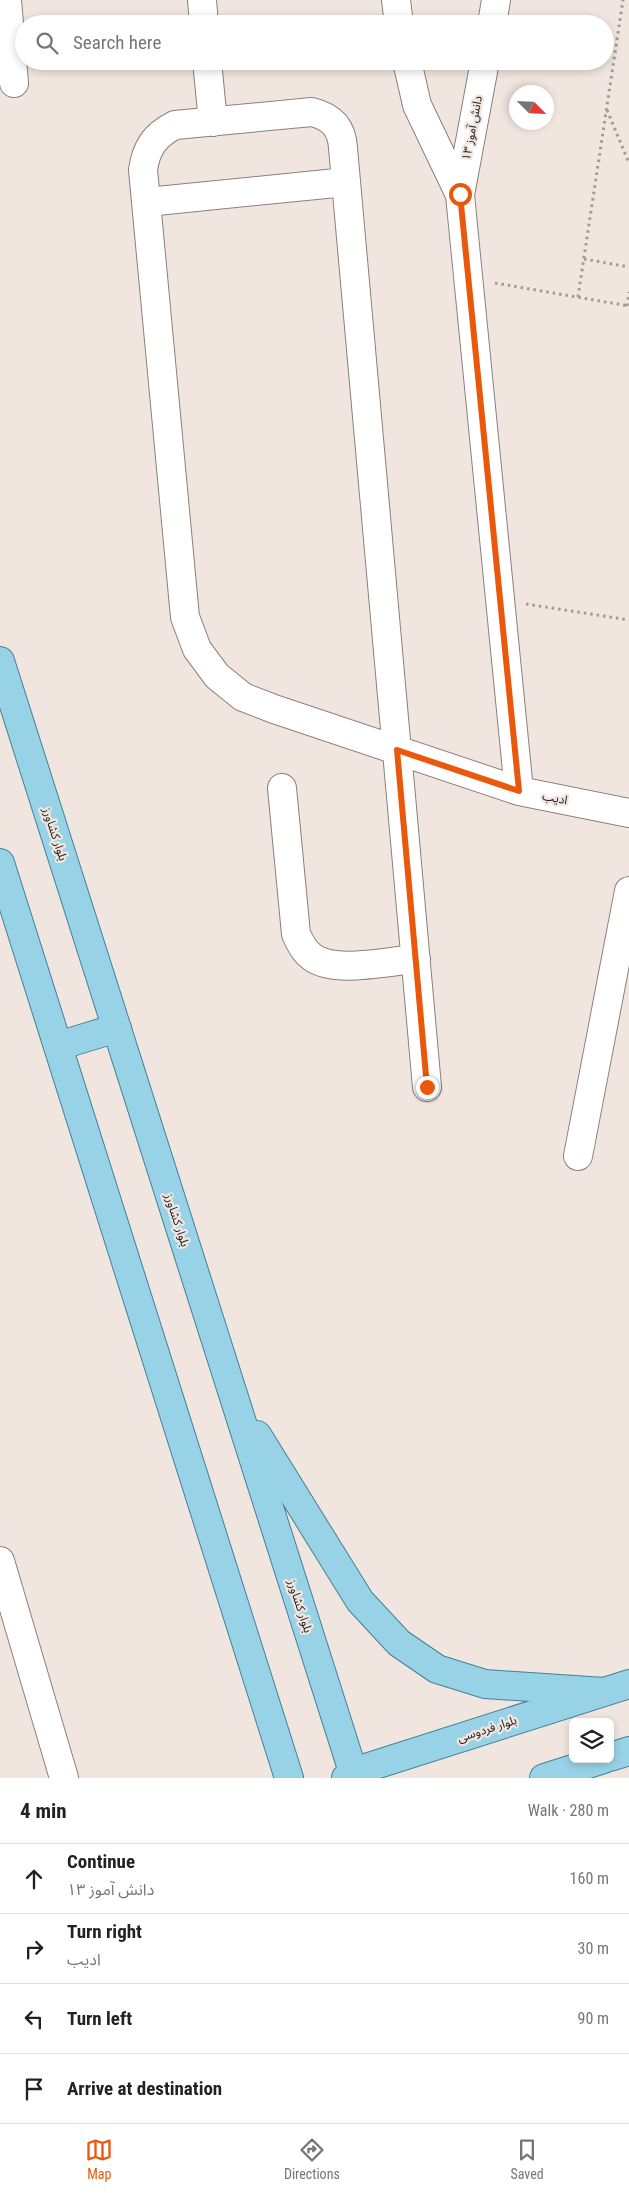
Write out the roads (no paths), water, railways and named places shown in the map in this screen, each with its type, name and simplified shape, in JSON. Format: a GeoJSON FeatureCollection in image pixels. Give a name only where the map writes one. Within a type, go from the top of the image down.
{"type":"FeatureCollection","features":[{"type":"Feature","properties":{"kind":"main road","name":"بلوار کشاورز"},"geometry":{"type":"LineString","coordinates":[[0,661],[235,1400],[351,1776]]}},
{"type":"Feature","properties":{"kind":"main road"},"geometry":{"type":"LineString","coordinates":[[0,863],[289,1778]]}},
{"type":"Feature","properties":{"kind":"main road"},"geometry":{"type":"LineString","coordinates":[[58,1046],[117,1028]]}},
{"type":"Feature","properties":{"kind":"main road"},"geometry":{"type":"LineString","coordinates":[[235,1400],[360,1601],[399,1644],[437,1669],[485,1684],[617,1688]]}},
{"type":"Feature","properties":{"kind":"main road","name":"بلوار فردوسی"},"geometry":{"type":"LineString","coordinates":[[351,1776],[617,1688]]}},
{"type":"Feature","properties":{"kind":"main road"},"geometry":{"type":"LineString","coordinates":[[614,1756],[629,1751]]}},
{"type":"Feature","properties":{"kind":"main road"},"geometry":{"type":"LineString","coordinates":[[544,1778],[573,1773],[595,1763]]}},
{"type":"Feature","properties":{"kind":"street"},"geometry":{"type":"LineString","coordinates":[[7,0],[14,83]]}},
{"type":"Feature","properties":{"kind":"street"},"geometry":{"type":"LineString","coordinates":[[202,0],[203,15]]}},
{"type":"Feature","properties":{"kind":"street"},"geometry":{"type":"LineString","coordinates":[[396,0],[398,15]]}},
{"type":"Feature","properties":{"kind":"street"},"geometry":{"type":"LineString","coordinates":[[494,15],[496,0]]}},
{"type":"Feature","properties":{"kind":"street"},"geometry":{"type":"LineString","coordinates":[[209,70],[213,122]]}},
{"type":"Feature","properties":{"kind":"street"},"geometry":{"type":"LineString","coordinates":[[409,70],[417,105],[460,194]]}},
{"type":"Feature","properties":{"kind":"street","name":"دانش آموز ۱۳"},"geometry":{"type":"LineString","coordinates":[[483,70],[460,194],[519,791]]}},
{"type":"Feature","properties":{"kind":"street","name":"ادیب"},"geometry":{"type":"LineString","coordinates":[[346,182],[342,138],[338,128],[331,120],[312,112],[175,125],[162,132],[152,143],[145,156],[144,170],[185,617],[197,649],[217,676],[243,697],[274,709],[519,791],[629,813]]}},
{"type":"Feature","properties":{"kind":"street"},"geometry":{"type":"LineString","coordinates":[[147,202],[346,182],[427,1087]]}},
{"type":"Feature","properties":{"kind":"street"},"geometry":{"type":"LineString","coordinates":[[282,788],[296,934],[302,947],[317,960],[337,966],[416,959]]}},
{"type":"Feature","properties":{"kind":"street"},"geometry":{"type":"LineString","coordinates":[[578,1156],[629,891]]}},
{"type":"Feature","properties":{"kind":"street"},"geometry":{"type":"LineString","coordinates":[[0,1561],[64,1778]]}}]}
